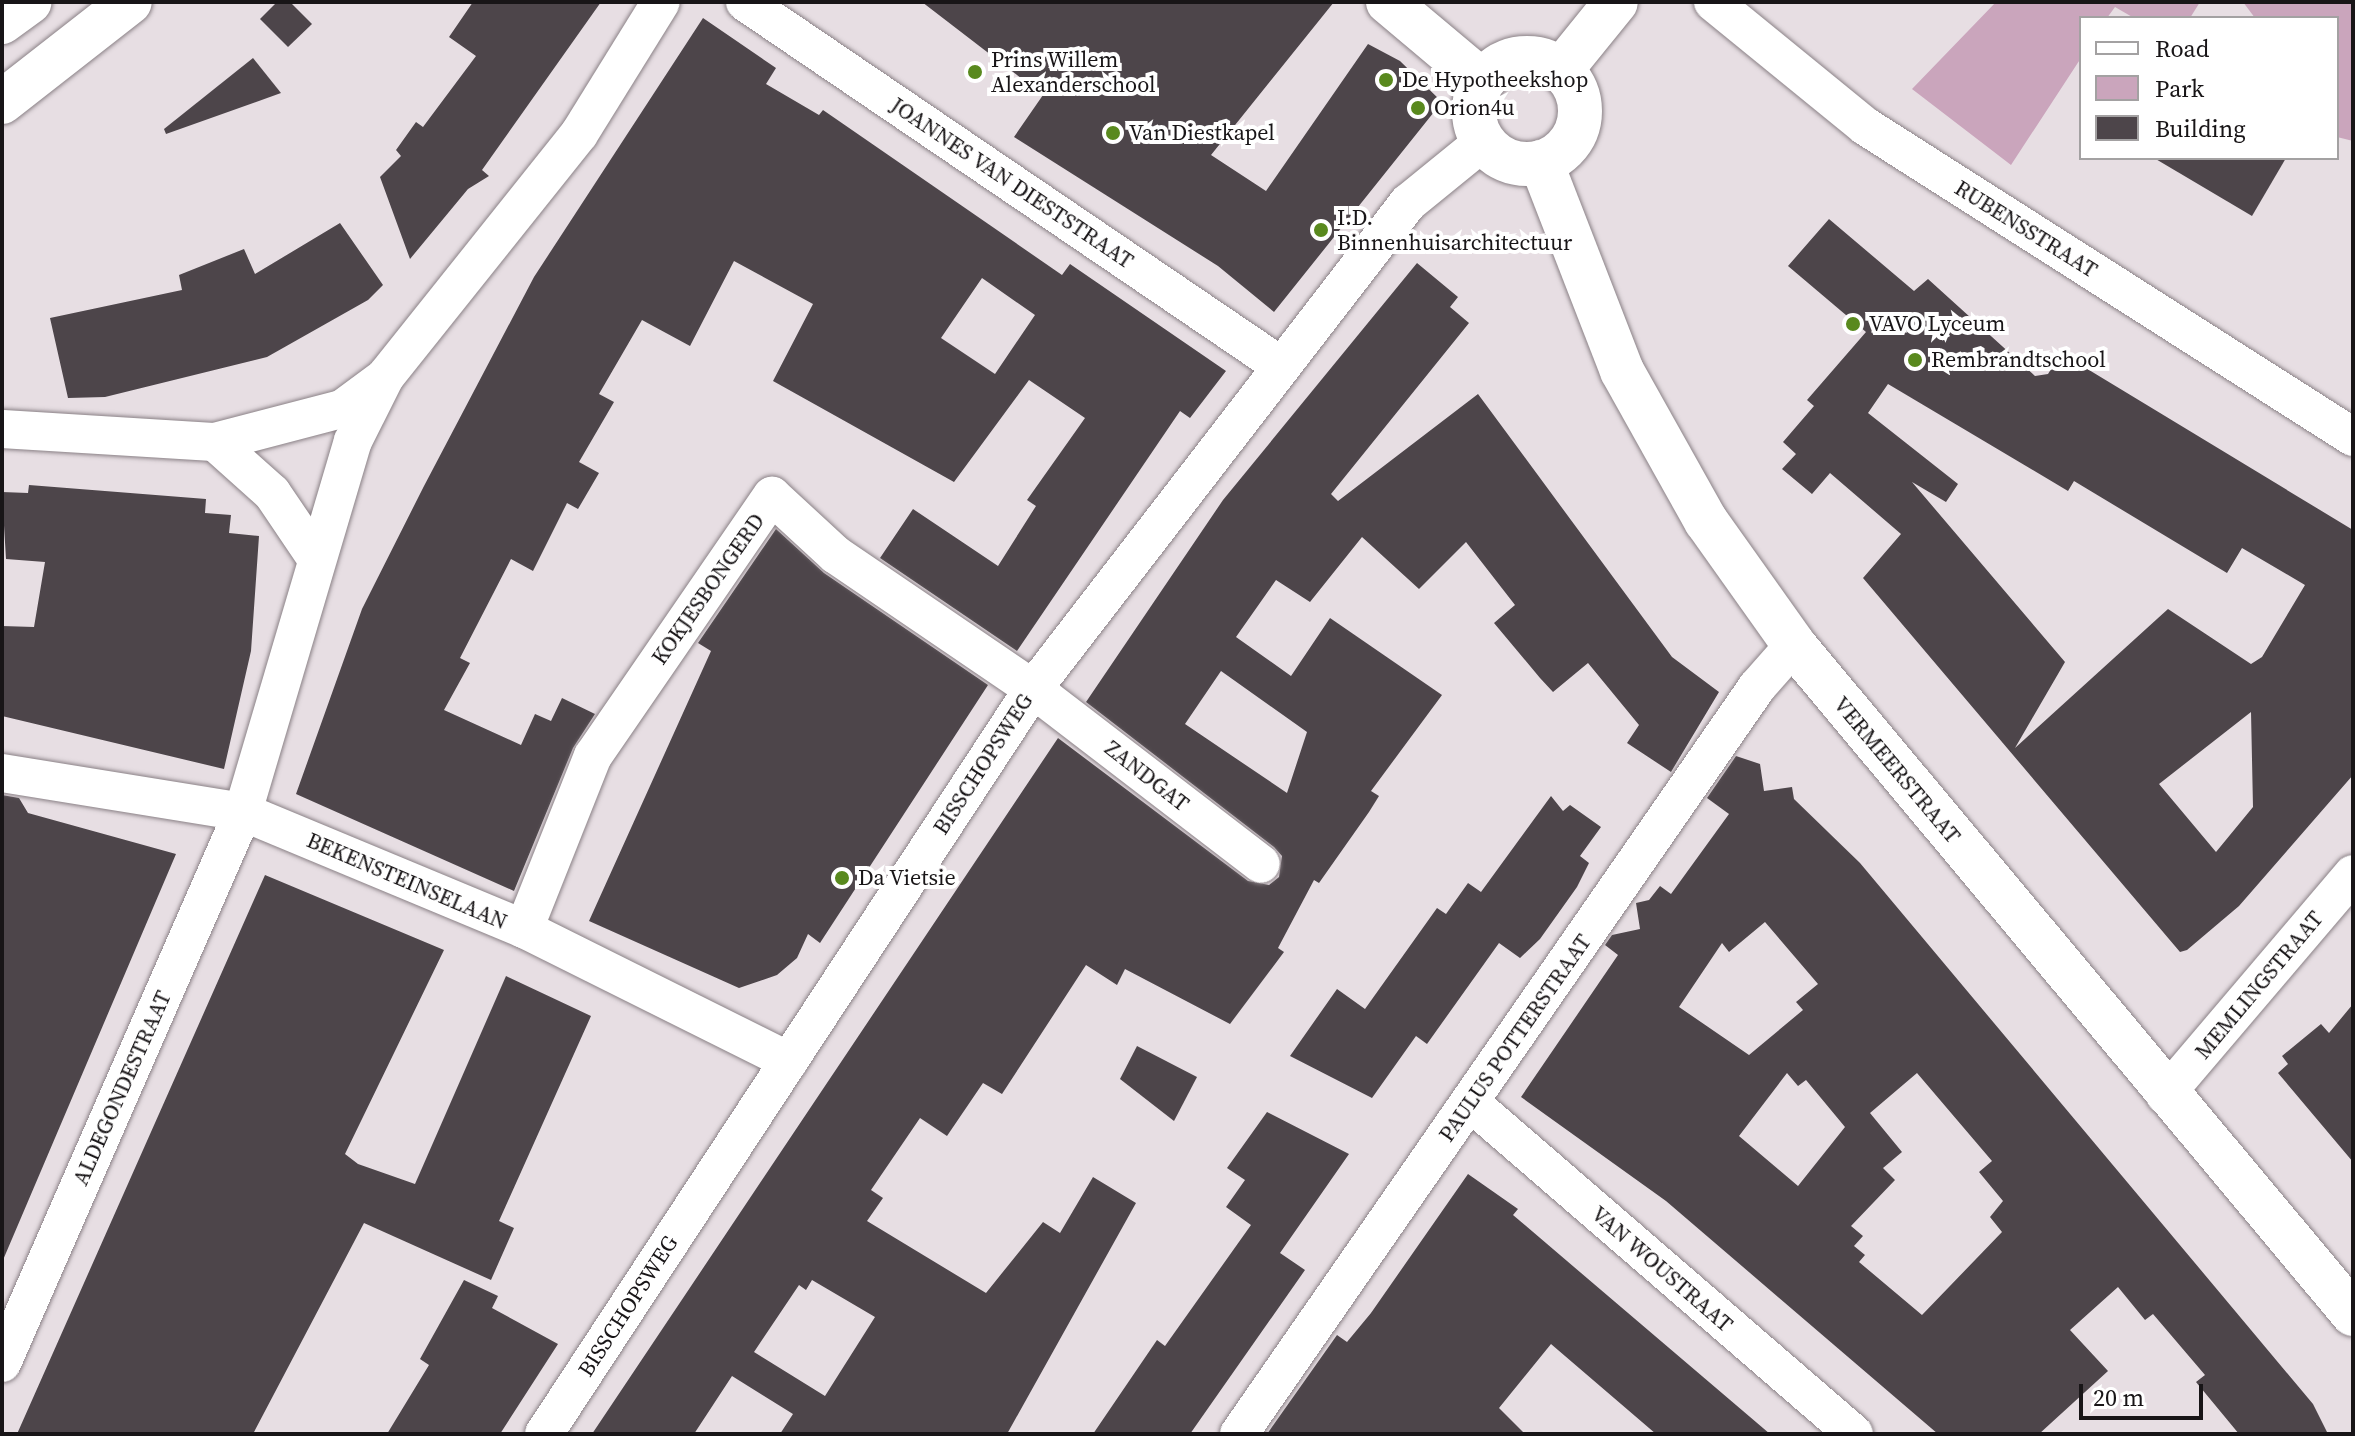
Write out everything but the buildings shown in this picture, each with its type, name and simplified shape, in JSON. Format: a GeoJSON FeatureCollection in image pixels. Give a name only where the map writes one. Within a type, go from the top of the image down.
{"type":"FeatureCollection","features":[{"type":"Feature","properties":{"kind":"street"},"geometry":{"type":"LineString","coordinates":[[2,22],[30,2]]}},
{"type":"Feature","properties":{"kind":"street"},"geometry":{"type":"LineString","coordinates":[[2,102],[130,2]]}},
{"type":"Feature","properties":{"kind":"street"},"geometry":{"type":"LineString","coordinates":[[2,429],[215,442],[342,409],[385,377],[579,134],[661,2]]}},
{"type":"Feature","properties":{"kind":"street","name":"JOANNES VAN DIESTSTRAAT"},"geometry":{"type":"LineString","coordinates":[[745,2],[1278,364]]}},
{"type":"Feature","properties":{"kind":"street"},"geometry":{"type":"LineString","coordinates":[[1388,2],[1482,81]]}},
{"type":"Feature","properties":{"kind":"street"},"geometry":{"type":"LineString","coordinates":[[1561,70],[1616,2]]}},
{"type":"Feature","properties":{"kind":"street","name":"RUBENSSTRAAT"},"geometry":{"type":"LineString","coordinates":[[1713,2],[1865,126],[2353,437]]}},
{"type":"Feature","properties":{"kind":"street"},"geometry":{"type":"LineString","coordinates":[[1538,59],[1561,70],[1580,115],[1568,145],[1541,162],[1509,161],[1483,142],[1473,112],[1482,81],[1511,60],[1538,59]]}},
{"type":"Feature","properties":{"kind":"street","name":"BISSCHOPSWEG"},"geometry":{"type":"LineString","coordinates":[[544,1434],[1033,689],[1278,364],[1408,203],[1483,142]]}},
{"type":"Feature","properties":{"kind":"street","name":"VERMEERSTRAAT"},"geometry":{"type":"LineString","coordinates":[[1541,162],[1622,371],[1706,521],[1794,645],[2165,1095],[2353,1314]]}},
{"type":"Feature","properties":{"kind":"street","name":"ALDEGONDESTRAAT"},"geometry":{"type":"LineString","coordinates":[[2,1363],[243,812],[314,555],[353,441],[385,377]]}},
{"type":"Feature","properties":{"kind":"street"},"geometry":{"type":"LineString","coordinates":[[215,442],[272,493],[314,555]]}},
{"type":"Feature","properties":{"kind":"street","name":"KOKJESBONGERD"},"geometry":{"type":"LineString","coordinates":[[524,929],[593,756],[772,496],[836,555],[1033,689]]}},
{"type":"Feature","properties":{"kind":"street","name":"PAULUS POTTERSTRAAT"},"geometry":{"type":"LineString","coordinates":[[1239,1434],[1757,687],[1794,645]]}},
{"type":"Feature","properties":{"kind":"street","name":"ZANDGAT"},"geometry":{"type":"LineString","coordinates":[[1033,689],[1261,864]]}},
{"type":"Feature","properties":{"kind":"street","name":"BEKENSTEINSELAAN"},"geometry":{"type":"LineString","coordinates":[[2,773],[243,812],[524,929],[789,1061]]}},
{"type":"Feature","properties":{"kind":"street","name":"MEMLINGSTRAAT"},"geometry":{"type":"LineString","coordinates":[[2165,1095],[2353,874]]}},
{"type":"Feature","properties":{"kind":"street","name":"VAN WOUSTRAAT"},"geometry":{"type":"LineString","coordinates":[[1471,1103],[1851,1433]]}},
{"type":"Feature","properties":{"kind":"green space"},"geometry":{"type":"Polygon","coordinates":[[[1996,2],[2200,2],[2191,16],[2131,16],[2115,7],[2108,16],[2079,16],[2079,61],[2011,165],[1912,89],[1996,2]]]}},
{"type":"Feature","properties":{"kind":"green space"},"geometry":{"type":"Polygon","coordinates":[[[2243,2],[2353,2],[2353,141],[2339,138],[2339,16],[2254,16],[2243,2]]]}},
{"type":"Feature","properties":{"kind":"place","name":"Prins Willem Alexanderschool"},"geometry":{"type":"Point","coordinates":[975,72]}},
{"type":"Feature","properties":{"kind":"place","name":"De Hypotheekshop"},"geometry":{"type":"Point","coordinates":[1386,80]}},
{"type":"Feature","properties":{"kind":"place","name":"Orion4u"},"geometry":{"type":"Point","coordinates":[1418,108]}},
{"type":"Feature","properties":{"kind":"place","name":"Van Diestkapel"},"geometry":{"type":"Point","coordinates":[1113,133]}},
{"type":"Feature","properties":{"kind":"place","name":"I.D. Binnenhuisarchitectuur"},"geometry":{"type":"Point","coordinates":[1321,230]}},
{"type":"Feature","properties":{"kind":"place","name":"VAVO Lyceum"},"geometry":{"type":"Point","coordinates":[1853,324]}},
{"type":"Feature","properties":{"kind":"place","name":"Rembrandtschool"},"geometry":{"type":"Point","coordinates":[1915,360]}},
{"type":"Feature","properties":{"kind":"place","name":"Da Vietsie"},"geometry":{"type":"Point","coordinates":[842,878]}}]}
